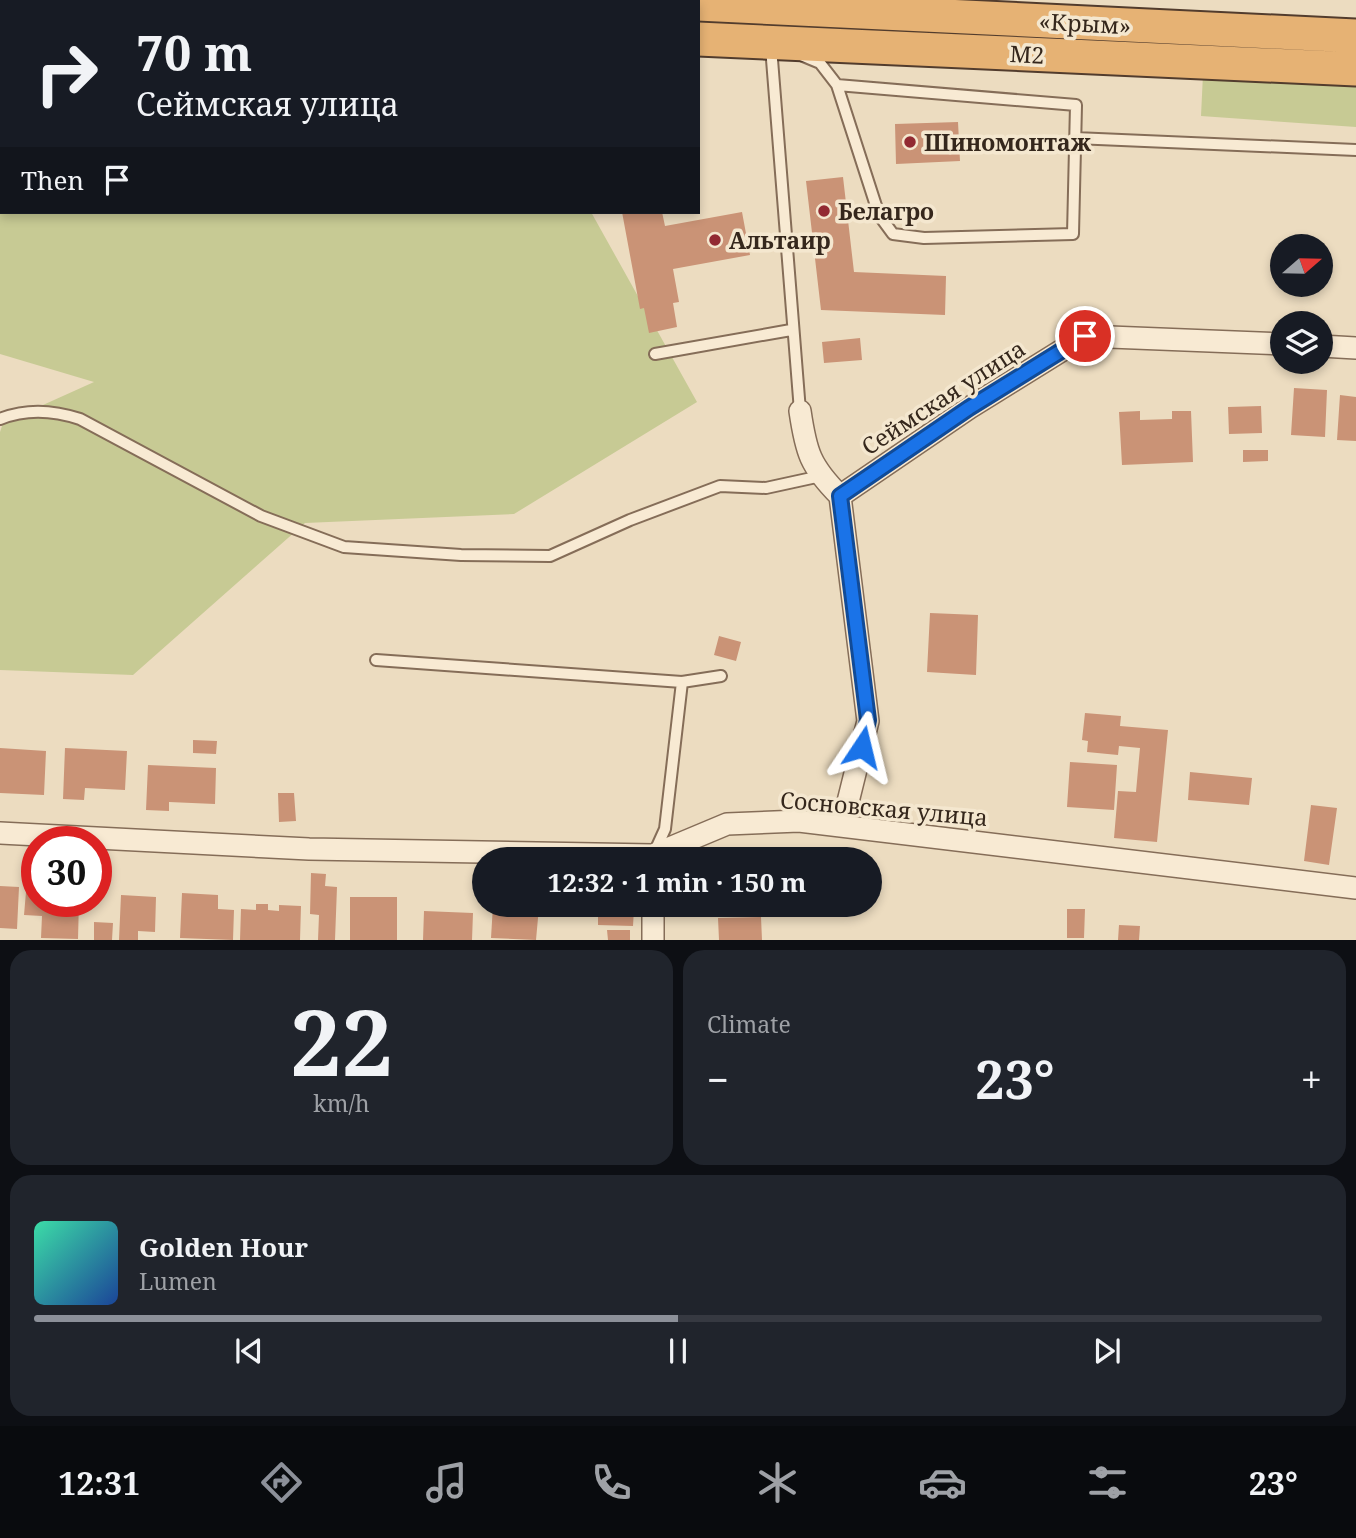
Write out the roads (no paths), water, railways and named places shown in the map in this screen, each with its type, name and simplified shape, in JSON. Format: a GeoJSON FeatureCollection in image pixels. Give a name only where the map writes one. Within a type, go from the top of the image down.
{"type":"FeatureCollection","features":[{"type":"Feature","properties":{"kind":"highway"},"geometry":{"type":"LineString","coordinates":[[588,0],[606,0]]}},
{"type":"Feature","properties":{"kind":"highway","name":"«Крым»"},"geometry":{"type":"LineString","coordinates":[[700,4],[803,5],[1356,36]]}},
{"type":"Feature","properties":{"kind":"highway","name":"М2"},"geometry":{"type":"LineString","coordinates":[[700,39],[1356,69]]}},
{"type":"Feature","properties":{"kind":"street","name":"Сеймская улица"},"geometry":{"type":"LineString","coordinates":[[840,496],[969,408],[1085,336],[1270,343]]}},
{"type":"Feature","properties":{"kind":"street"},"geometry":{"type":"LineString","coordinates":[[1333,347],[1356,348]]}},
{"type":"Feature","properties":{"kind":"street"},"geometry":{"type":"LineString","coordinates":[[800,411],[806,449],[821,476],[840,496],[868,720],[842,826]]}},
{"type":"Feature","properties":{"kind":"street","name":"Сосновская улица"},"geometry":{"type":"LineString","coordinates":[[675,847],[727,824],[799,821],[1356,888]]}},
{"type":"Feature","properties":{"kind":"street","name":"Сосновская улица"},"geometry":{"type":"LineString","coordinates":[[0,833],[318,849],[472,853]]}},
{"type":"Feature","properties":{"kind":"street"},"geometry":{"type":"LineString","coordinates":[[653,917],[653,940]]}},
{"type":"Feature","properties":{"kind":"lane"},"geometry":{"type":"LineString","coordinates":[[800,411],[791,330],[770,42],[820,63],[837,85],[879,215],[893,234],[923,238],[1073,234],[1076,105],[837,85]]}},
{"type":"Feature","properties":{"kind":"lane"},"geometry":{"type":"LineString","coordinates":[[1075,138],[1356,150]]}},
{"type":"Feature","properties":{"kind":"lane"},"geometry":{"type":"LineString","coordinates":[[655,354],[791,330]]}},
{"type":"Feature","properties":{"kind":"lane"},"geometry":{"type":"LineString","coordinates":[[0,419],[9,415],[53,410],[80,419],[261,516],[344,547],[461,555],[550,556],[631,520],[720,486],[766,488],[821,476]]}},
{"type":"Feature","properties":{"kind":"lane"},"geometry":{"type":"LineString","coordinates":[[376,660],[682,682],[721,676]]}},
{"type":"Feature","properties":{"kind":"lane"},"geometry":{"type":"LineString","coordinates":[[657,847],[665,829],[682,682]]}},
{"type":"Feature","properties":{"kind":"place","name":"Шиномонтаж"},"geometry":{"type":"Point","coordinates":[910,142]}},
{"type":"Feature","properties":{"kind":"place","name":"Белагро"},"geometry":{"type":"Point","coordinates":[824,211]}},
{"type":"Feature","properties":{"kind":"place","name":"Альтаир"},"geometry":{"type":"Point","coordinates":[715,240]}}]}
